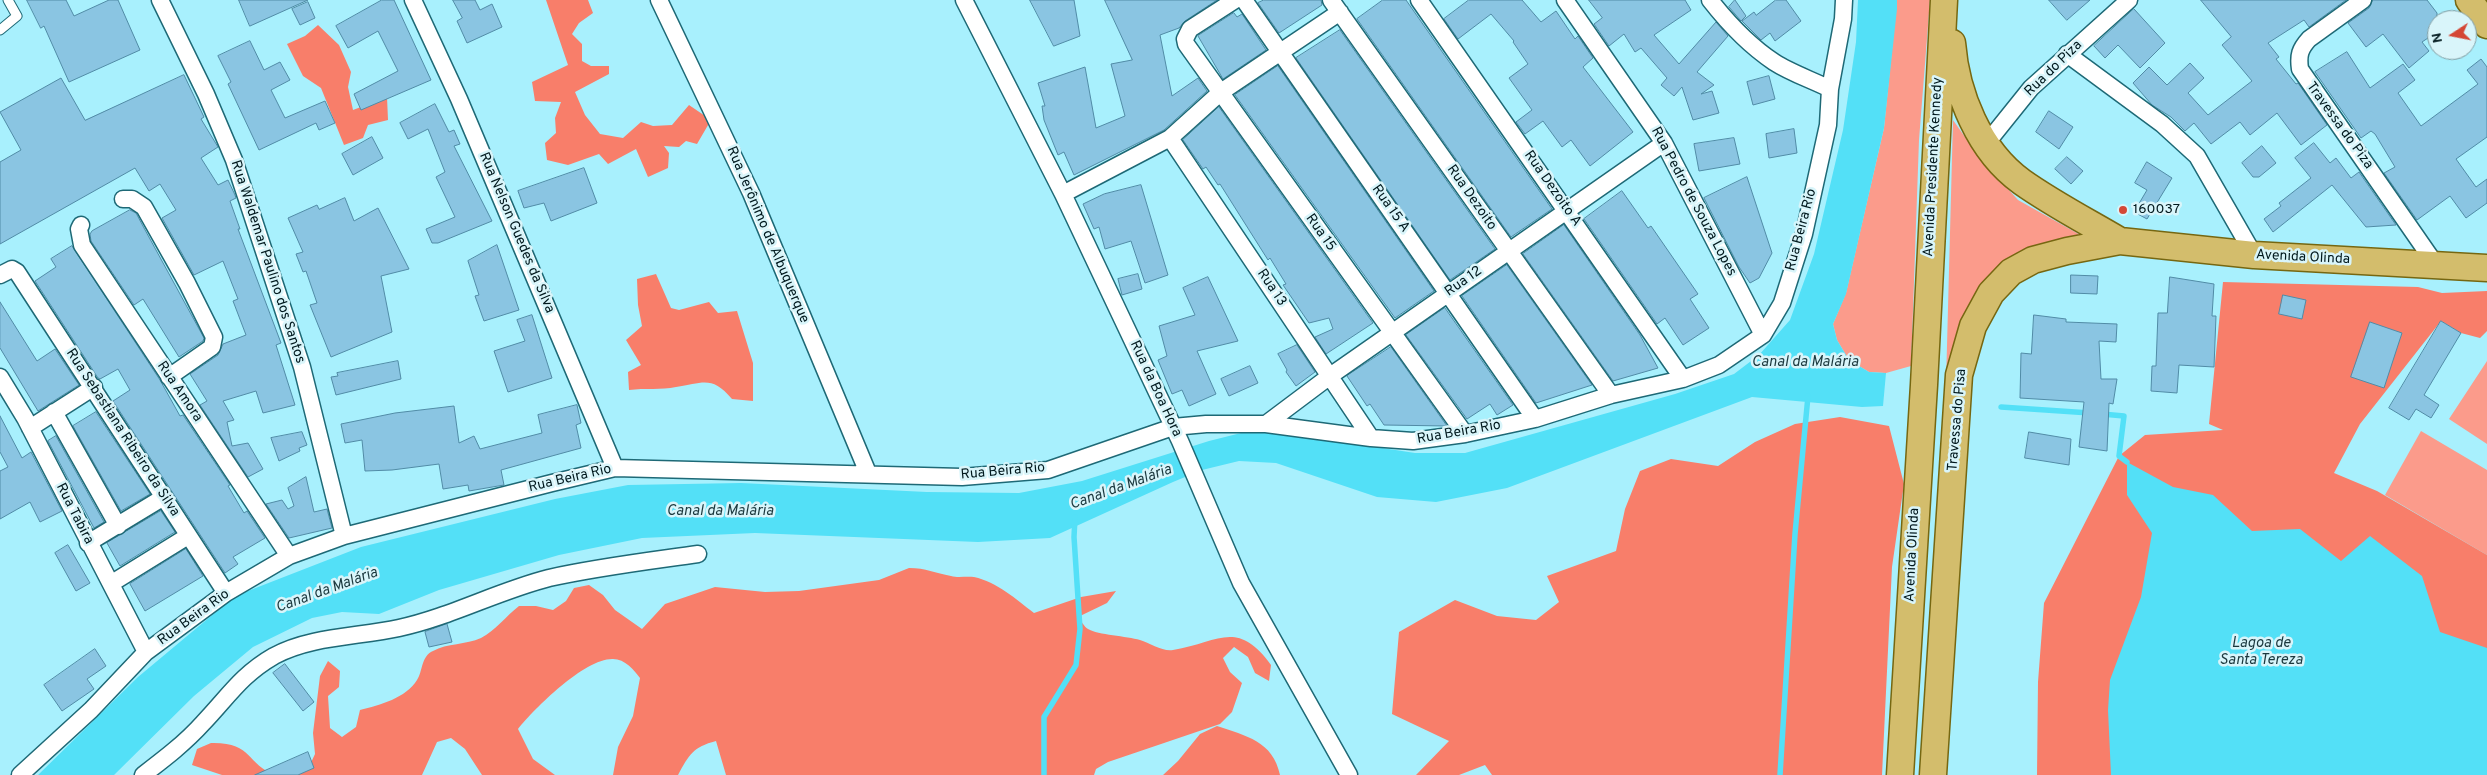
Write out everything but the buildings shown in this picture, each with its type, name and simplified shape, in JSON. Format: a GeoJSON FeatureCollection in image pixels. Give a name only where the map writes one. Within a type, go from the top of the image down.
{"type":"FeatureCollection","features":[{"type":"Feature","properties":{"kind":"main road"},"geometry":{"type":"LineString","coordinates":[[1946,0],[1954,64],[1963,98],[1986,144],[2021,182],[2120,241]]}},
{"type":"Feature","properties":{"kind":"main road","name":"Avenida Presidente Kennedy"},"geometry":{"type":"LineString","coordinates":[[1925,335],[1946,0]]}},
{"type":"Feature","properties":{"kind":"main road"},"geometry":{"type":"LineString","coordinates":[[2469,0],[2487,25]]}},
{"type":"Feature","properties":{"kind":"main road","name":"Avenida Olinda"},"geometry":{"type":"LineString","coordinates":[[2120,241],[2254,255],[2487,268]]}},
{"type":"Feature","properties":{"kind":"main road","name":"Travessa do Pisa"},"geometry":{"type":"LineString","coordinates":[[1933,775],[1958,375],[1973,326],[1991,293],[2011,272],[2033,260],[2067,251],[2120,241]]}},
{"type":"Feature","properties":{"kind":"main road"},"geometry":{"type":"LineString","coordinates":[[2446,265],[2487,254]]}},
{"type":"Feature","properties":{"kind":"main road","name":"Avenida Olinda"},"geometry":{"type":"LineString","coordinates":[[1900,775],[1924,386],[1925,335]]}},
{"type":"Feature","properties":{"kind":"street","name":"Rua Waldemar Paulino dos Santos"},"geometry":{"type":"LineString","coordinates":[[160,0],[206,94],[234,160],[302,367],[344,536]]}},
{"type":"Feature","properties":{"kind":"street","name":"Rua Nelson Guedes da Silva"},"geometry":{"type":"LineString","coordinates":[[413,0],[463,108],[615,468]]}},
{"type":"Feature","properties":{"kind":"street","name":"Rua Jerônimo de Albuquerque"},"geometry":{"type":"LineString","coordinates":[[659,0],[751,193],[868,473]]}},
{"type":"Feature","properties":{"kind":"street","name":"Rua da Boa Hora"},"geometry":{"type":"LineString","coordinates":[[964,0],[1063,194],[1177,434],[1242,583],[1349,775]]}},
{"type":"Feature","properties":{"kind":"street","name":"Rua 15"},"geometry":{"type":"LineString","coordinates":[[1235,0],[1190,29],[1185,39],[1186,44],[1465,434]]}},
{"type":"Feature","properties":{"kind":"street","name":"Rua 15 A"},"geometry":{"type":"LineString","coordinates":[[1244,0],[1535,419]]}},
{"type":"Feature","properties":{"kind":"street","name":"Rua Dezoito A"},"geometry":{"type":"LineString","coordinates":[[1419,0],[1683,379]]}},
{"type":"Feature","properties":{"kind":"street","name":"Rua Pedro de Souza Lopes"},"geometry":{"type":"LineString","coordinates":[[1565,0],[1664,143],[1763,335]]}},
{"type":"Feature","properties":{"kind":"street"},"geometry":{"type":"LineString","coordinates":[[1710,0],[1722,16],[1754,46],[1775,62],[1830,89]]}},
{"type":"Feature","properties":{"kind":"street","name":"Rua Beira Rio"},"geometry":{"type":"LineString","coordinates":[[20,775],[91,710],[146,652],[226,593],[289,556],[344,536],[615,468],[868,473],[962,477],[1048,470],[1206,424],[1266,424],[1370,438],[1412,441],[1465,434],[1535,419],[1611,395],[1683,379],[1719,365],[1763,335],[1782,303],[1804,234],[1828,125],[1830,89],[1843,19],[1844,0]]}},
{"type":"Feature","properties":{"kind":"street","name":"Rua do Piza"},"geometry":{"type":"LineString","coordinates":[[1986,144],[2031,88],[2129,0]]}},
{"type":"Feature","properties":{"kind":"street","name":"Travessa do Piza"},"geometry":{"type":"LineString","coordinates":[[2363,0],[2309,39],[2302,47],[2299,56],[2300,68],[2446,265]]}},
{"type":"Feature","properties":{"kind":"street"},"geometry":{"type":"LineString","coordinates":[[1063,194],[1170,138],[1220,92],[1280,52],[1335,6]]}},
{"type":"Feature","properties":{"kind":"street","name":"Rua Dezoito"},"geometry":{"type":"LineString","coordinates":[[1335,6],[1611,395]]}},
{"type":"Feature","properties":{"kind":"street"},"geometry":{"type":"LineString","coordinates":[[2067,54],[2162,124],[2197,156],[2254,255]]}},
{"type":"Feature","properties":{"kind":"street","name":"Rua 13"},"geometry":{"type":"LineString","coordinates":[[1170,138],[1370,438]]}},
{"type":"Feature","properties":{"kind":"street","name":"Rua 12"},"geometry":{"type":"LineString","coordinates":[[1266,424],[1330,376],[1664,143]]}},
{"type":"Feature","properties":{"kind":"street"},"geometry":{"type":"LineString","coordinates":[[123,199],[132,199],[144,207],[187,283],[212,332],[215,342],[212,347],[168,377]]}},
{"type":"Feature","properties":{"kind":"street","name":"Rua Amora"},"geometry":{"type":"LineString","coordinates":[[81,225],[79,229],[82,245],[168,377],[289,556]]}},
{"type":"Feature","properties":{"kind":"street","name":"Rua Sebastiana Ribeiro da Silva"},"geometry":{"type":"LineString","coordinates":[[0,275],[12,269],[17,272],[94,387],[226,593]]}},
{"type":"Feature","properties":{"kind":"street","name":"Rua Tabira"},"geometry":{"type":"LineString","coordinates":[[0,377],[30,428],[88,543],[112,583],[146,652]]}},
{"type":"Feature","properties":{"kind":"street"},"geometry":{"type":"LineString","coordinates":[[30,428],[94,387]]}},
{"type":"Feature","properties":{"kind":"street"},"geometry":{"type":"LineString","coordinates":[[54,412],[118,526]]}},
{"type":"Feature","properties":{"kind":"street"},"geometry":{"type":"LineString","coordinates":[[88,543],[164,497]]}},
{"type":"Feature","properties":{"kind":"street"},"geometry":{"type":"LineString","coordinates":[[112,583],[188,536]]}},
{"type":"Feature","properties":{"kind":"street"},"geometry":{"type":"LineString","coordinates":[[143,775],[179,747],[250,672],[275,656],[305,644],[428,621],[492,595],[549,578],[698,554]]}},
{"type":"Feature","properties":{"kind":"lane"},"geometry":{"type":"LineString","coordinates":[[0,30],[17,16],[8,0]]}},
{"type":"Feature","properties":{"kind":"shaded area"},"geometry":{"type":"Polygon","coordinates":[[[546,0],[588,0],[593,13],[579,23],[572,34],[582,44],[582,61],[591,66],[609,66],[609,74],[575,92],[585,115],[600,134],[623,138],[641,122],[653,126],[672,125],[689,105],[711,120],[697,144],[686,141],[679,147],[664,146],[669,153],[668,168],[648,177],[636,149],[608,164],[599,154],[568,165],[547,160],[545,143],[556,133],[555,118],[561,102],[535,101],[532,82],[568,65],[546,0]]]}},
{"type":"Feature","properties":{"kind":"shaded area"},"geometry":{"type":"Polygon","coordinates":[[[1897,0],[1930,0],[1919,140],[1911,366],[1886,373],[1869,372],[1849,360],[1837,340],[1833,324],[1846,293],[1884,128],[1897,0]]]}},
{"type":"Feature","properties":{"kind":"shaded area"},"geometry":{"type":"Polygon","coordinates":[[[318,25],[339,45],[351,72],[348,87],[353,110],[387,97],[388,120],[368,125],[363,138],[344,145],[321,88],[303,76],[287,44],[305,36],[318,25]]]}},
{"type":"Feature","properties":{"kind":"shaded area"},"geometry":{"type":"Polygon","coordinates":[[[1953,120],[1979,157],[2018,200],[2084,237],[2021,254],[1946,383],[1953,120]]]}},
{"type":"Feature","properties":{"kind":"shaded area"},"geometry":{"type":"Polygon","coordinates":[[[656,274],[671,308],[679,310],[709,302],[718,313],[737,311],[753,363],[753,401],[732,399],[719,386],[707,382],[670,388],[629,390],[628,372],[641,365],[626,340],[642,326],[638,305],[637,279],[656,274]]]}},
{"type":"Feature","properties":{"kind":"shaded area"},"geometry":{"type":"Polygon","coordinates":[[[2223,282],[2418,287],[2442,293],[2487,291],[2487,331],[2480,338],[2461,333],[2441,321],[2360,424],[2334,473],[2377,491],[2487,555],[2487,775],[2037,775],[2038,682],[2044,603],[2119,456],[2145,435],[2223,430],[2209,424],[2223,282]]]}},
{"type":"Feature","properties":{"kind":"shaded area"},"geometry":{"type":"Polygon","coordinates":[[[2487,361],[2487,444],[2449,419],[2487,361]]]}},
{"type":"Feature","properties":{"kind":"shaded area"},"geometry":{"type":"Polygon","coordinates":[[[1840,417],[1889,426],[1904,484],[1892,567],[1882,775],[1492,775],[1485,765],[1459,775],[1416,775],[1449,741],[1392,714],[1399,632],[1455,600],[1497,616],[1536,620],[1559,602],[1547,576],[1616,551],[1625,509],[1640,471],[1671,459],[1718,466],[1755,442],[1795,424],[1840,417]]]}},
{"type":"Feature","properties":{"kind":"shaded area"},"geometry":{"type":"Polygon","coordinates":[[[2421,431],[2487,470],[2487,555],[2385,495],[2421,431]]]}},
{"type":"Feature","properties":{"kind":"shaded area"},"geometry":{"type":"Polygon","coordinates":[[[909,568],[954,577],[982,579],[1006,592],[1034,613],[1081,597],[1116,591],[1107,603],[1078,617],[1087,628],[1099,633],[1140,640],[1161,649],[1169,650],[1189,647],[1226,637],[1237,638],[1248,642],[1271,665],[1269,681],[1255,673],[1248,657],[1234,647],[1223,658],[1230,672],[1242,683],[1232,712],[1220,724],[1108,762],[1096,769],[1094,775],[726,775],[716,741],[702,746],[692,753],[678,775],[613,775],[618,747],[633,716],[640,678],[625,663],[613,659],[602,661],[575,675],[548,697],[518,729],[533,759],[555,775],[482,775],[465,749],[451,738],[437,742],[422,775],[296,775],[308,769],[315,754],[313,733],[320,676],[328,661],[340,671],[339,687],[328,696],[330,728],[342,737],[356,727],[360,710],[392,700],[406,692],[417,680],[424,660],[429,653],[438,648],[481,638],[519,606],[536,606],[553,610],[566,601],[574,588],[589,585],[603,595],[615,610],[642,629],[665,604],[715,587],[765,592],[799,591],[879,580],[909,568]]]}},
{"type":"Feature","properties":{"kind":"shaded area"},"geometry":{"type":"Polygon","coordinates":[[[1217,726],[1248,737],[1265,747],[1271,754],[1280,775],[1163,775],[1178,761],[1200,734],[1217,726]]]}},
{"type":"Feature","properties":{"kind":"shaded area"},"geometry":{"type":"Polygon","coordinates":[[[211,743],[235,746],[275,775],[222,775],[192,765],[197,749],[211,743]]]}},
{"type":"Feature","properties":{"kind":"water","name":"Canal da Malária"},"geometry":{"type":"Polygon","coordinates":[[[1858,0],[1897,0],[1897,9],[1884,128],[1846,294],[1833,324],[1837,340],[1849,360],[1869,372],[1886,373],[1883,406],[1862,407],[1752,397],[1507,488],[1436,502],[1377,497],[1276,463],[1239,461],[1202,470],[1050,538],[978,542],[755,533],[642,538],[559,555],[439,590],[379,614],[342,612],[312,618],[253,647],[194,696],[114,775],[38,775],[138,677],[235,596],[361,547],[555,499],[628,485],[741,483],[927,492],[1019,493],[1082,481],[1209,441],[1245,432],[1265,430],[1415,453],[1465,453],[1675,394],[1734,374],[1759,355],[1790,320],[1814,254],[1843,130],[1856,42],[1858,0]]]}},
{"type":"Feature","properties":{"kind":"water","name":"Lagoa de Santa Tereza"},"geometry":{"type":"Polygon","coordinates":[[[2127,462],[2173,487],[2213,495],[2252,531],[2300,529],[2341,561],[2370,536],[2422,576],[2440,632],[2487,648],[2487,775],[2111,775],[2108,710],[2110,680],[2141,597],[2152,533],[2127,495],[2127,462]]]}},
{"type":"Feature","properties":{"kind":"waterway"},"geometry":{"type":"LineString","coordinates":[[1780,775],[1795,534],[1808,396]]}},
{"type":"Feature","properties":{"kind":"waterway"},"geometry":{"type":"LineString","coordinates":[[2001,407],[2090,413]]}},
{"type":"Feature","properties":{"kind":"waterway"},"geometry":{"type":"LineString","coordinates":[[2102,414],[2124,416],[2119,456],[2127,462]]}},
{"type":"Feature","properties":{"kind":"waterway"},"geometry":{"type":"LineString","coordinates":[[1044,775],[1044,717],[1076,665],[1080,629],[1074,537],[1075,517]]}},
{"type":"Feature","properties":{"kind":"place","name":"160037"},"geometry":{"type":"Point","coordinates":[2123,210]}}]}
